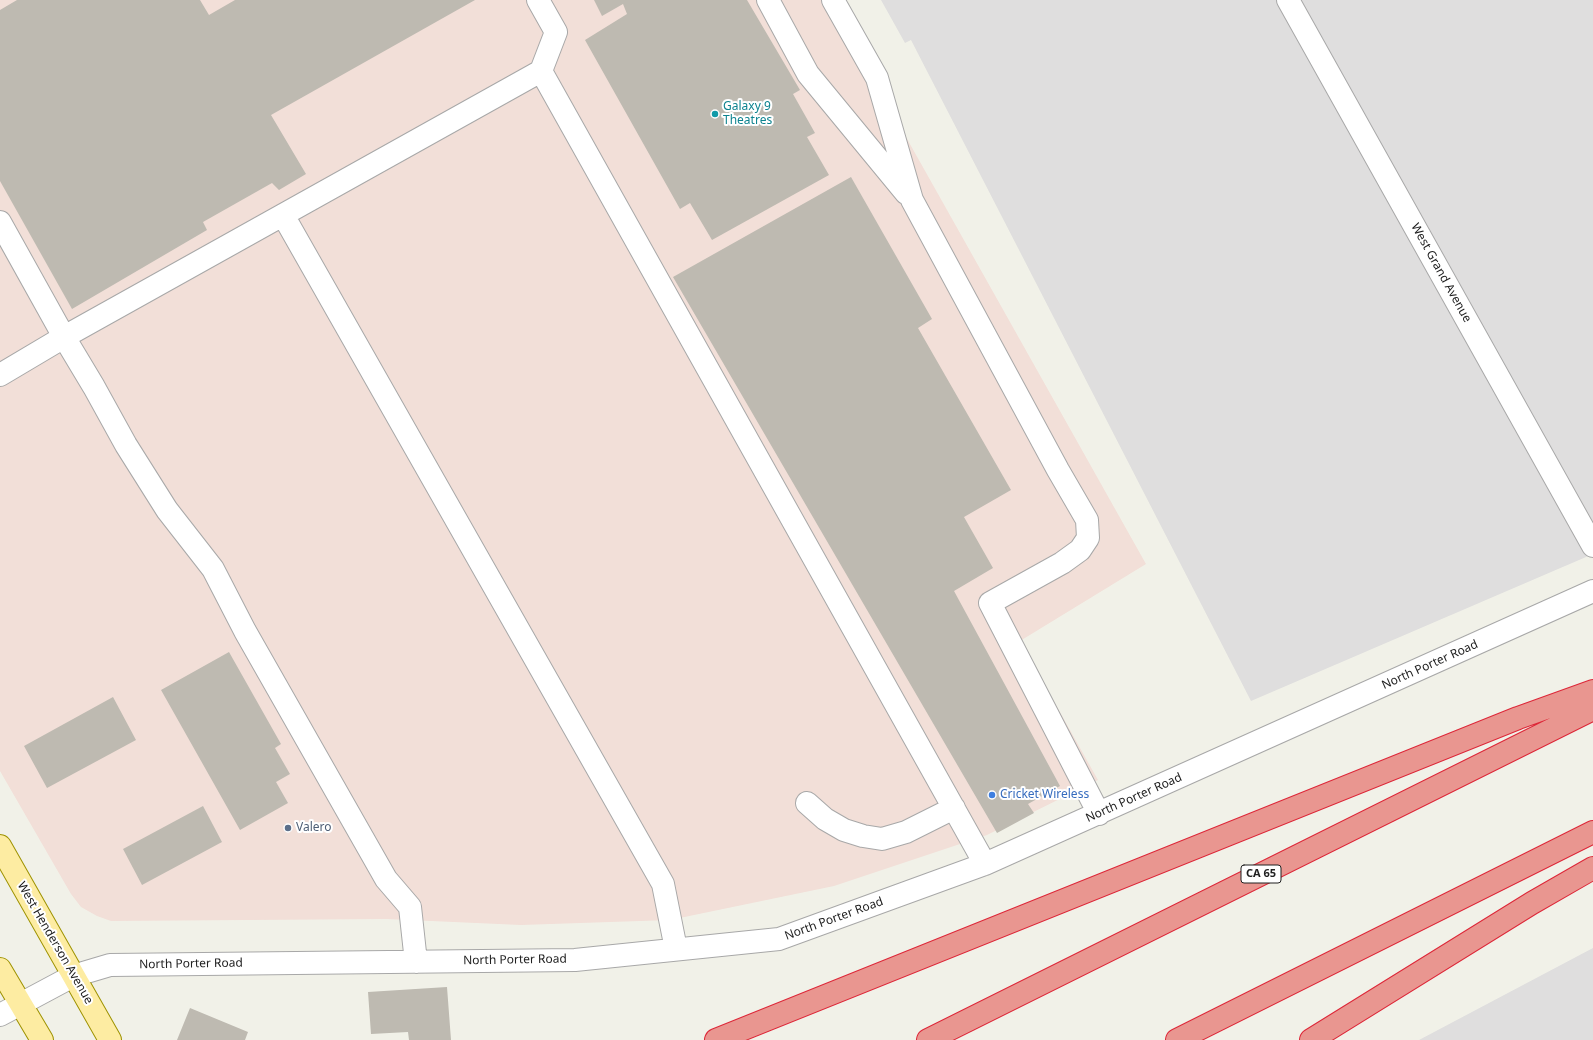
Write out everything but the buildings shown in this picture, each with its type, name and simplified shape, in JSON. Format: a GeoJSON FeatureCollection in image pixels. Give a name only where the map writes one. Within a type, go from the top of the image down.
{"type":"FeatureCollection","features":[{"type":"Feature","properties":{"kind":"highway"},"geometry":{"type":"LineString","coordinates":[[716,1040],[1518,718],[1593,692]]}},
{"type":"Feature","properties":{"kind":"highway","name":"CA 65"},"geometry":{"type":"LineString","coordinates":[[928,1040],[1593,709]]}},
{"type":"Feature","properties":{"kind":"highway"},"geometry":{"type":"LineString","coordinates":[[1177,1040],[1593,832]]}},
{"type":"Feature","properties":{"kind":"highway"},"geometry":{"type":"LineString","coordinates":[[1311,1040],[1532,903],[1593,868]]}},
{"type":"Feature","properties":{"kind":"main road","name":"West Henderson Avenue"},"geometry":{"type":"LineString","coordinates":[[0,846],[9,874],[73,976],[110,1040]]}},
{"type":"Feature","properties":{"kind":"main road"},"geometry":{"type":"LineString","coordinates":[[1,973],[42,1040]]}},
{"type":"Feature","properties":{"kind":"street"},"geometry":{"type":"LineString","coordinates":[[0,374],[541,71],[556,32],[538,0]]}},
{"type":"Feature","properties":{"kind":"street"},"geometry":{"type":"LineString","coordinates":[[768,0],[808,74],[912,200],[1087,520],[1088,538],[1080,550],[1062,563],[990,603],[1099,814]]}},
{"type":"Feature","properties":{"kind":"street"},"geometry":{"type":"LineString","coordinates":[[834,0],[877,78],[912,200]]}},
{"type":"Feature","properties":{"kind":"street","name":"West Grand Avenue"},"geometry":{"type":"LineString","coordinates":[[1288,0],[1593,546]]}},
{"type":"Feature","properties":{"kind":"street"},"geometry":{"type":"LineString","coordinates":[[541,71],[986,864]]}},
{"type":"Feature","properties":{"kind":"street"},"geometry":{"type":"LineString","coordinates":[[283,215],[662,884],[676,949]]}},
{"type":"Feature","properties":{"kind":"street"},"geometry":{"type":"LineString","coordinates":[[0,222],[126,445],[163,504],[213,569],[245,631],[386,878],[410,907],[416,962]]}},
{"type":"Feature","properties":{"kind":"street","name":"North Porter Road"},"geometry":{"type":"LineString","coordinates":[[0,1015],[19,1003],[73,976],[110,965],[575,960],[779,939],[986,864],[1593,591]]}},
{"type":"Feature","properties":{"kind":"street"},"geometry":{"type":"LineString","coordinates":[[807,802],[825,819],[844,830],[863,836],[882,839],[906,832],[954,808]]}},
{"type":"Feature","properties":{"kind":"shaded area"},"geometry":{"type":"Polygon","coordinates":[[[0,0],[834,0],[906,137],[1146,564],[1020,641],[1098,780],[987,835],[834,886],[670,920],[521,925],[386,919],[111,921],[97,916],[81,907],[71,894],[0,771],[0,0]]]}},
{"type":"Feature","properties":{"kind":"shaded area"},"geometry":{"type":"Polygon","coordinates":[[[881,0],[1593,0],[1593,554],[1251,701],[911,40],[905,43],[881,0]]]}},
{"type":"Feature","properties":{"kind":"shaded area"},"geometry":{"type":"Polygon","coordinates":[[[1593,948],[1593,1040],[1419,1040],[1593,948]]]}},
{"type":"Feature","properties":{"kind":"place","name":"Galaxy 9 Theatres"},"geometry":{"type":"Point","coordinates":[715,114]}},
{"type":"Feature","properties":{"kind":"place","name":"Cricket Wireless"},"geometry":{"type":"Point","coordinates":[992,795]}},
{"type":"Feature","properties":{"kind":"place","name":"Valero"},"geometry":{"type":"Point","coordinates":[288,828]}}]}
